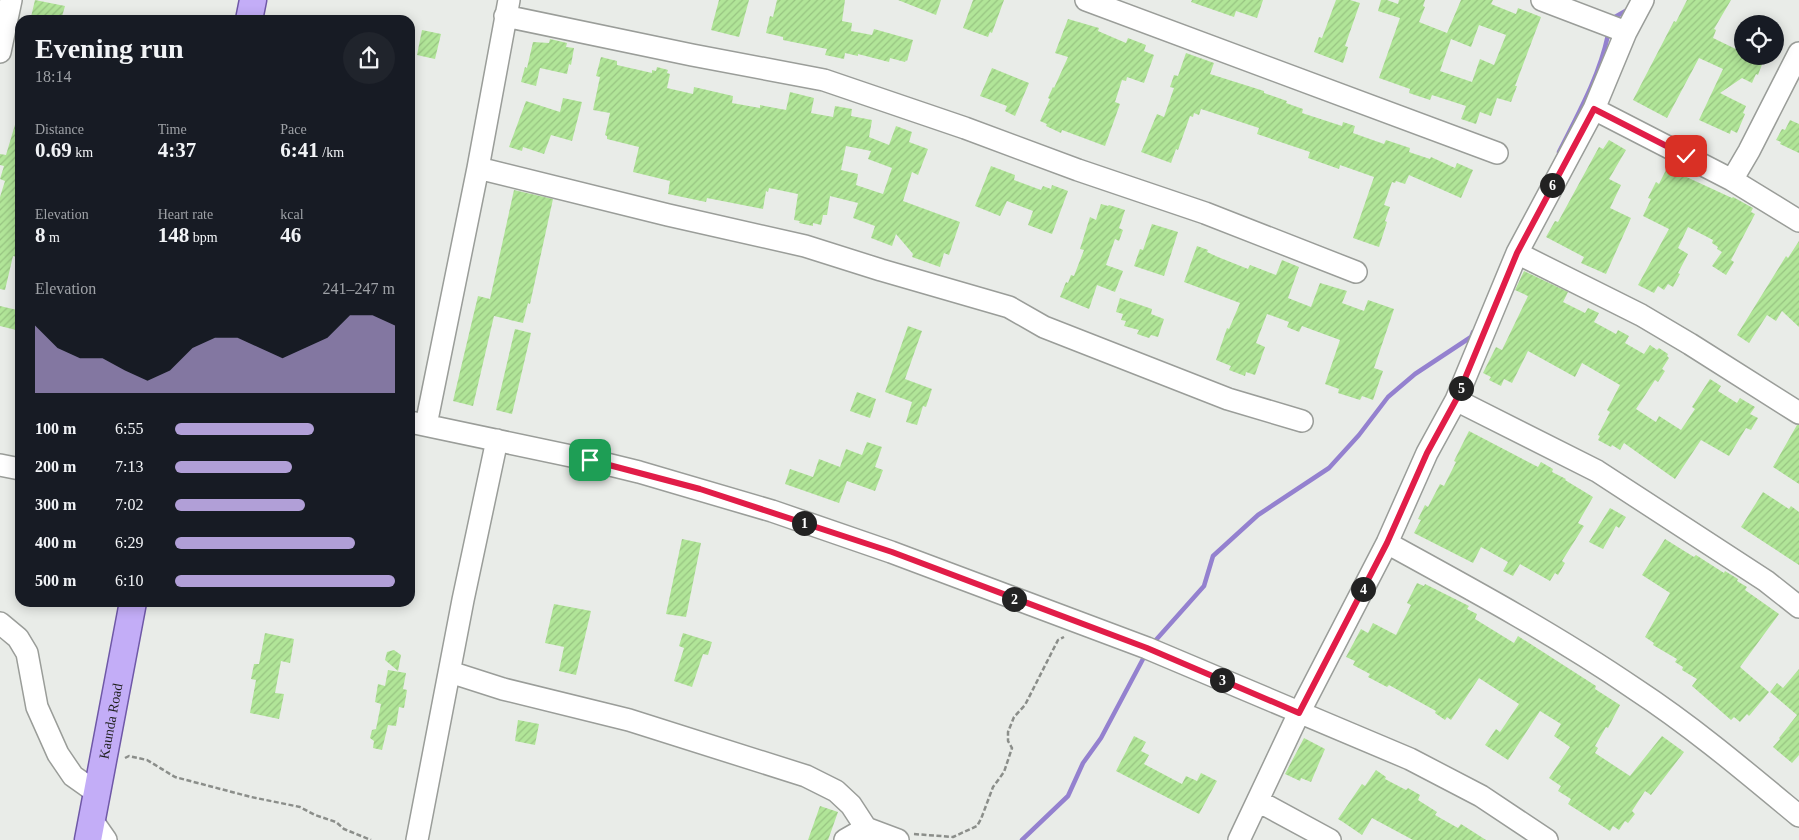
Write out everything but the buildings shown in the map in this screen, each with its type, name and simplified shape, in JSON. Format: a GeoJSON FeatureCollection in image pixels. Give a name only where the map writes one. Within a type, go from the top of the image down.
{"type":"FeatureCollection","features":[{"type":"Feature","properties":{"kind":"main road"},"geometry":{"type":"LineString","coordinates":[[250,15],[253,0]]}},
{"type":"Feature","properties":{"kind":"main road","name":"Kaunda Road"},"geometry":{"type":"LineString","coordinates":[[95,833],[97,793],[132,607]]}},
{"type":"Feature","properties":{"kind":"street"},"geometry":{"type":"LineString","coordinates":[[0,52],[10,0]]}},
{"type":"Feature","properties":{"kind":"street"},"geometry":{"type":"LineString","coordinates":[[1086,0],[1497,153]]}},
{"type":"Feature","properties":{"kind":"street"},"geometry":{"type":"LineString","coordinates":[[1542,0],[1626,32]]}},
{"type":"Feature","properties":{"kind":"street"},"geometry":{"type":"LineString","coordinates":[[1239,840],[1299,713],[1387,543],[1427,453],[1456,400],[1517,253],[1594,109],[1626,32],[1643,0]]}},
{"type":"Feature","properties":{"kind":"street"},"geometry":{"type":"LineString","coordinates":[[1356,272],[1205,212],[1078,170],[965,128],[824,80],[692,55],[507,8],[478,168],[418,424],[590,460],[718,495],[892,552],[1147,648],[1435,771],[1482,796],[1546,840]]}},
{"type":"Feature","properties":{"kind":"street"},"geometry":{"type":"LineString","coordinates":[[1732,180],[1749,151],[1799,53]]}},
{"type":"Feature","properties":{"kind":"street"},"geometry":{"type":"LineString","coordinates":[[1594,109],[1732,180],[1799,221]]}},
{"type":"Feature","properties":{"kind":"street"},"geometry":{"type":"LineString","coordinates":[[478,168],[668,215],[806,246],[1009,307],[1044,327],[1117,356],[1228,398],[1302,421]]}},
{"type":"Feature","properties":{"kind":"street"},"geometry":{"type":"LineString","coordinates":[[1517,253],[1641,315],[1799,413]]}},
{"type":"Feature","properties":{"kind":"street"},"geometry":{"type":"LineString","coordinates":[[1456,400],[1597,471],[1766,581],[1799,608]]}},
{"type":"Feature","properties":{"kind":"street"},"geometry":{"type":"LineString","coordinates":[[417,840],[463,600],[497,440]]}},
{"type":"Feature","properties":{"kind":"street"},"geometry":{"type":"LineString","coordinates":[[0,465],[15,467]]}},
{"type":"Feature","properties":{"kind":"street"},"geometry":{"type":"LineString","coordinates":[[1387,543],[1522,618],[1636,689],[1728,757],[1799,816]]}},
{"type":"Feature","properties":{"kind":"street"},"geometry":{"type":"LineString","coordinates":[[0,623],[18,638],[27,652],[37,707],[58,754],[73,776],[97,793]]}},
{"type":"Feature","properties":{"kind":"street"},"geometry":{"type":"LineString","coordinates":[[450,672],[503,689],[628,720],[806,776],[836,791],[851,805],[866,828]]}},
{"type":"Feature","properties":{"kind":"street"},"geometry":{"type":"LineString","coordinates":[[1258,801],[1330,840]]}},
{"type":"Feature","properties":{"kind":"street"},"geometry":{"type":"LineString","coordinates":[[845,840],[866,828],[906,837]]}},
{"type":"Feature","properties":{"kind":"path"},"geometry":{"type":"LineString","coordinates":[[906,837],[953,837],[977,826],[993,787],[1004,772],[1012,748],[1008,741],[1008,732],[1014,718],[1025,705],[1058,640],[1066,636],[1075,621]]}},
{"type":"Feature","properties":{"kind":"path"},"geometry":{"type":"LineString","coordinates":[[123,758],[129,756],[146,760],[175,777],[251,797],[300,807],[315,815],[336,822],[344,829],[371,840]]}},
{"type":"Feature","properties":{"kind":"waterway"},"geometry":{"type":"LineString","coordinates":[[1615,17],[1629,9]]}},
{"type":"Feature","properties":{"kind":"waterway"},"geometry":{"type":"LineString","coordinates":[[1559,152],[1594,80],[1608,35]]}},
{"type":"Feature","properties":{"kind":"waterway"},"geometry":{"type":"LineString","coordinates":[[1155,641],[1204,586],[1213,556],[1258,515],[1329,468],[1359,435],[1388,397],[1415,374],[1471,337],[1473,332]]}},
{"type":"Feature","properties":{"kind":"waterway"},"geometry":{"type":"LineString","coordinates":[[1022,840],[1068,796],[1083,763],[1101,738],[1143,659]]}},
{"type":"Feature","properties":{"kind":"route"},"geometry":{"type":"LineString","coordinates":[[590,460],[700,489],[892,552],[1147,648],[1299,713],[1387,543],[1427,453],[1456,400],[1517,253],[1594,109],[1686,156]]}}]}
